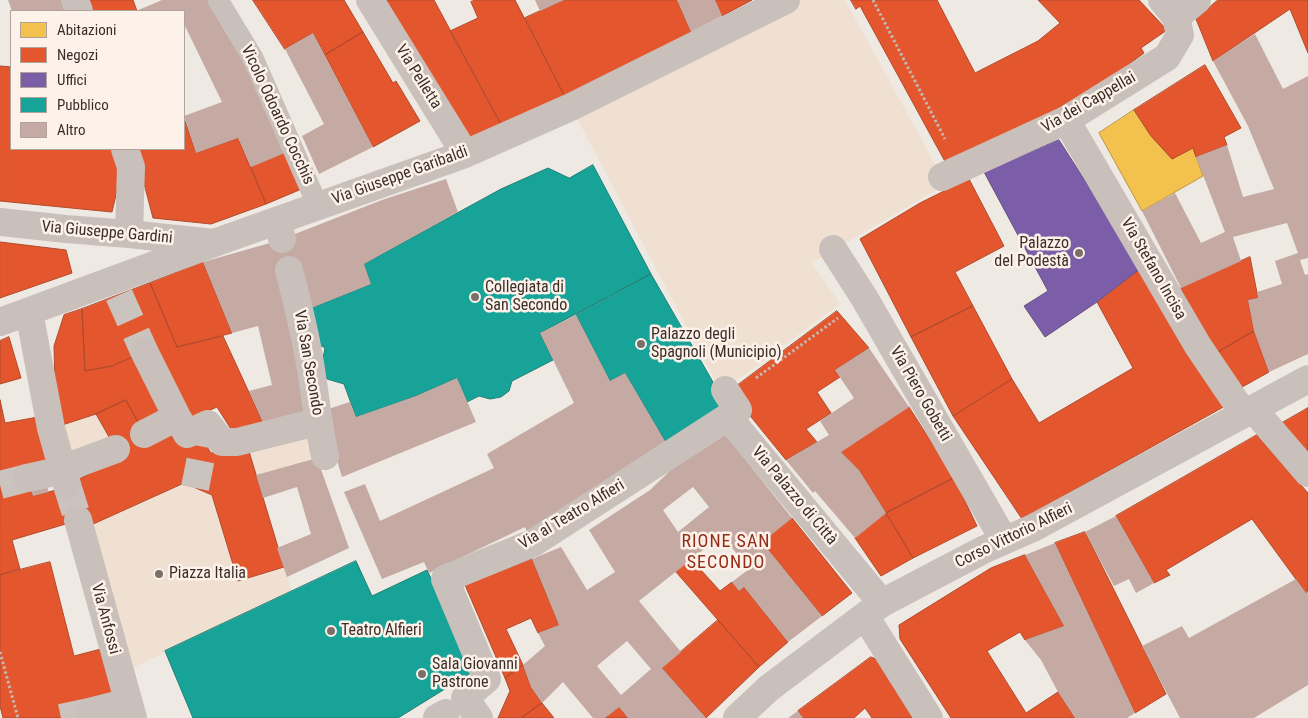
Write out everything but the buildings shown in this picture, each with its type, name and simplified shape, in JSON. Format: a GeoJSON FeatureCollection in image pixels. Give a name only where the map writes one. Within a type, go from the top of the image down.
{"type":"FeatureCollection","features":[{"type":"Feature","properties":{"kind":"street","name":"Via Pelletta"},"geometry":{"type":"LineString","coordinates":[[370,0],[465,154]]}},
{"type":"Feature","properties":{"kind":"street","name":"Via Giuseppe Garibaldi"},"geometry":{"type":"LineString","coordinates":[[0,322],[116,287],[214,244],[280,230],[318,206],[465,154],[571,107],[786,0]]}},
{"type":"Feature","properties":{"kind":"street"},"geometry":{"type":"LineString","coordinates":[[1169,9],[1198,0]]}},
{"type":"Feature","properties":{"kind":"street","name":"Via dei Cappellai"},"geometry":{"type":"LineString","coordinates":[[942,177],[1066,120],[1167,57],[1180,34],[1169,9]]}},
{"type":"Feature","properties":{"kind":"street","name":"Via Stefano Incisa"},"geometry":{"type":"LineString","coordinates":[[1066,120],[1198,346],[1249,412],[1308,473]]}},
{"type":"Feature","properties":{"kind":"street"},"geometry":{"type":"LineString","coordinates":[[125,150],[131,167],[129,234]]}},
{"type":"Feature","properties":{"kind":"street","name":"Via Giuseppe Gardini"},"geometry":{"type":"LineString","coordinates":[[0,222],[214,244]]}},
{"type":"Feature","properties":{"kind":"street","name":"Via Piero Gobetti"},"geometry":{"type":"LineString","coordinates":[[834,249],[865,299],[1004,540]]}},
{"type":"Feature","properties":{"kind":"street","name":"Via San Secondo"},"geometry":{"type":"LineString","coordinates":[[289,270],[301,315],[324,456]]}},
{"type":"Feature","properties":{"kind":"street"},"geometry":{"type":"LineString","coordinates":[[29,312],[61,475]]}},
{"type":"Feature","properties":{"kind":"street"},"geometry":{"type":"LineString","coordinates":[[144,351],[187,434],[206,433],[222,442],[237,442],[318,422]]}},
{"type":"Feature","properties":{"kind":"street","name":"Corso Vittorio Alfieri"},"geometry":{"type":"LineString","coordinates":[[737,718],[770,688],[874,610],[1004,540],[1033,528],[1308,380]]}},
{"type":"Feature","properties":{"kind":"street"},"geometry":{"type":"LineString","coordinates":[[728,417],[738,410],[737,387]]}},
{"type":"Feature","properties":{"kind":"street"},"geometry":{"type":"LineString","coordinates":[[144,434],[177,417]]}},
{"type":"Feature","properties":{"kind":"street","name":"Via Palazzo di Città"},"geometry":{"type":"LineString","coordinates":[[728,417],[874,610],[929,718]]}},
{"type":"Feature","properties":{"kind":"street","name":"Via al Teatro Alfieri"},"geometry":{"type":"LineString","coordinates":[[457,712],[487,679],[445,579],[533,543],[728,417]]}},
{"type":"Feature","properties":{"kind":"street"},"geometry":{"type":"LineString","coordinates":[[27,478],[61,475],[116,449]]}},
{"type":"Feature","properties":{"kind":"street","name":"Via Anfossi"},"geometry":{"type":"LineString","coordinates":[[78,520],[131,710]]}},
{"type":"Feature","properties":{"kind":"street"},"geometry":{"type":"LineString","coordinates":[[89,712],[131,710]]}},
{"type":"Feature","properties":{"kind":"lane","name":"Vicolo Odoardo Cocchis"},"geometry":{"type":"LineString","coordinates":[[218,0],[253,58],[318,206]]}},
{"type":"Feature","properties":{"kind":"path"},"geometry":{"type":"LineString","coordinates":[[873,0],[949,146]]}},
{"type":"Feature","properties":{"kind":"path"},"geometry":{"type":"LineString","coordinates":[[737,387],[840,316]]}},
{"type":"Feature","properties":{"kind":"path"},"geometry":{"type":"LineString","coordinates":[[0,652],[18,718]]}},
{"type":"Feature","properties":{"kind":"shaded area"},"geometry":{"type":"Polygon","coordinates":[[[786,0],[845,0],[946,184],[812,263],[840,304],[721,392],[571,107],[786,0]]]}},
{"type":"Feature","properties":{"kind":"shaded area"},"geometry":{"type":"Polygon","coordinates":[[[310,412],[333,453],[256,475],[248,448],[310,412]]]}},
{"type":"Feature","properties":{"kind":"shaded area"},"geometry":{"type":"Polygon","coordinates":[[[96,414],[121,458],[75,481],[56,427],[96,414]]]}},
{"type":"Feature","properties":{"kind":"shaded area","name":"Piazza Italia"},"geometry":{"type":"Polygon","coordinates":[[[184,483],[212,495],[238,581],[284,567],[292,591],[120,674],[72,533],[184,483]]]}},
{"type":"Feature","properties":{"kind":"tunnel"},"geometry":{"type":"LineString","coordinates":[[119,295],[144,351]]}},
{"type":"Feature","properties":{"kind":"tunnel"},"geometry":{"type":"LineString","coordinates":[[195,488],[204,442]]}},
{"type":"Feature","properties":{"kind":"tunnel"},"geometry":{"type":"LineString","coordinates":[[0,485],[27,478]]}},
{"type":"Feature","properties":{"kind":"tunnel"},"geometry":{"type":"LineString","coordinates":[[67,485],[78,520]]}},
{"type":"Feature","properties":{"kind":"tunnel"},"geometry":{"type":"LineString","coordinates":[[61,718],[89,712]]}},
{"type":"Feature","properties":{"kind":"place","name":"Palazzo del Podestà"},"geometry":{"type":"Point","coordinates":[1079,253]}},
{"type":"Feature","properties":{"kind":"place","name":"Collegiata di San Secondo"},"geometry":{"type":"Point","coordinates":[475,297]}},
{"type":"Feature","properties":{"kind":"place","name":"Palazzo degli Spagnoli (Municipio)"},"geometry":{"type":"Point","coordinates":[641,344]}},
{"type":"Feature","properties":{"kind":"place","name":"Piazza Italia"},"geometry":{"type":"Point","coordinates":[159,574]}},
{"type":"Feature","properties":{"kind":"place","name":"Teatro Alfieri"},"geometry":{"type":"Point","coordinates":[331,631]}},
{"type":"Feature","properties":{"kind":"place","name":"Sala Giovanni Pastrone"},"geometry":{"type":"Point","coordinates":[422,674]}},
{"type":"Feature","properties":{"kind":"district","name":"RIONE SAN SECONDO"},"geometry":{"type":"Point","coordinates":[726,552]}}]}
